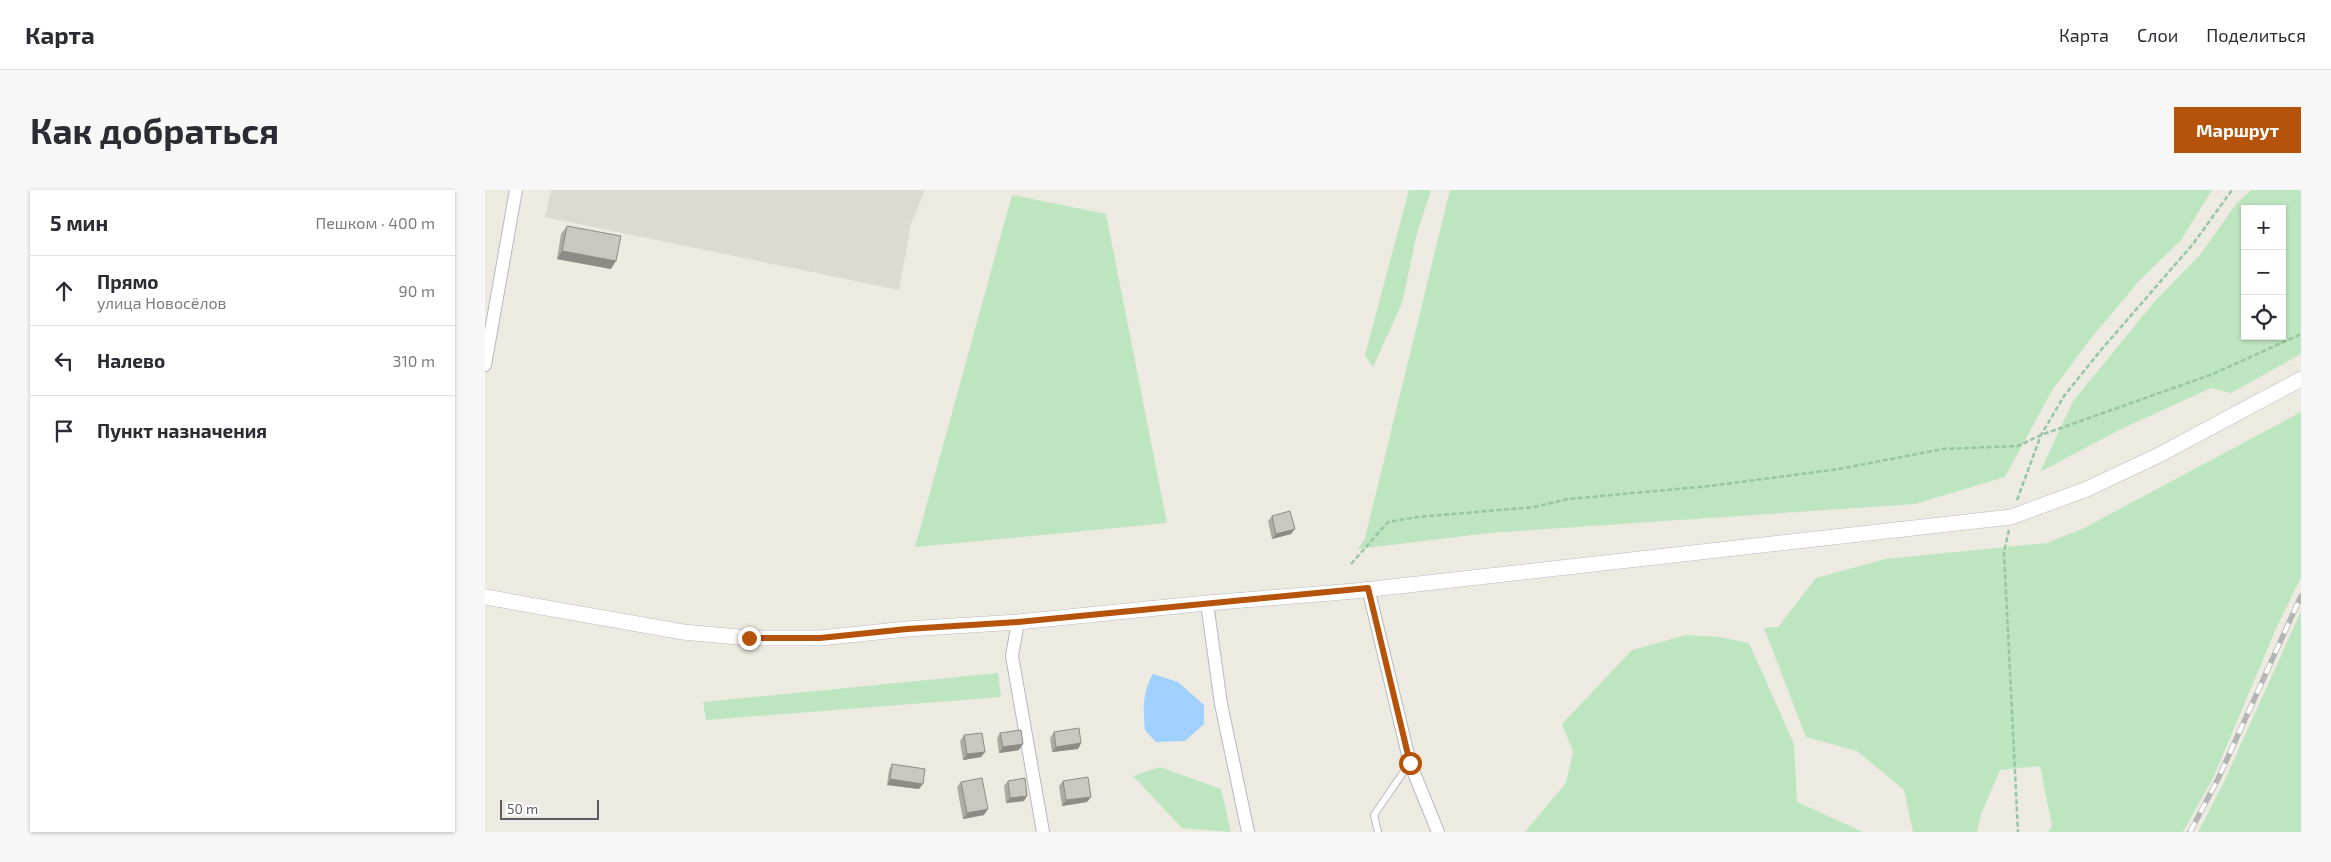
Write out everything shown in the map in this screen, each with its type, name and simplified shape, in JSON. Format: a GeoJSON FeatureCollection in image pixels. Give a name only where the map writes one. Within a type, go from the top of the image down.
{"type":"FeatureCollection","features":[{"type":"Feature","properties":{"kind":"street"},"geometry":{"type":"LineString","coordinates":[[485,365],[516,190]]}},
{"type":"Feature","properties":{"kind":"street"},"geometry":{"type":"LineString","coordinates":[[485,598],[683,632],[749,638],[820,638],[907,629],[1018,622],[1368,588],[2011,517],[2087,488],[2159,455],[2301,379]]}},
{"type":"Feature","properties":{"kind":"street"},"geometry":{"type":"LineString","coordinates":[[1368,588],[1410,763],[1438,832]]}},
{"type":"Feature","properties":{"kind":"street"},"geometry":{"type":"LineString","coordinates":[[1207,603],[1221,704],[1248,832]]}},
{"type":"Feature","properties":{"kind":"street"},"geometry":{"type":"LineString","coordinates":[[1018,622],[1012,656],[1043,832]]}},
{"type":"Feature","properties":{"kind":"lane"},"geometry":{"type":"LineString","coordinates":[[1378,832],[1374,815],[1410,763]]}},
{"type":"Feature","properties":{"kind":"path"},"geometry":{"type":"LineString","coordinates":[[2018,832],[2004,552],[2011,517],[2041,435],[2064,396],[2101,350],[2193,244],[2232,190]]}},
{"type":"Feature","properties":{"kind":"path"},"geometry":{"type":"LineString","coordinates":[[1351,564],[1388,522],[1418,517],[1534,507],[1568,499],[1710,486],[1839,469],[1943,449],[2018,446],[2041,435],[2213,374],[2301,334]]}},
{"type":"Feature","properties":{"kind":"shaded area"},"geometry":{"type":"Polygon","coordinates":[[[551,190],[925,190],[911,224],[899,290],[545,217],[551,190]]]}},
{"type":"Feature","properties":{"kind":"green space"},"geometry":{"type":"Polygon","coordinates":[[[1409,190],[1431,190],[1417,233],[1402,303],[1373,367],[1365,355],[1409,190]]]}},
{"type":"Feature","properties":{"kind":"green space"},"geometry":{"type":"Polygon","coordinates":[[[1450,190],[2212,190],[2181,240],[2139,281],[2088,342],[2053,389],[2005,477],[1915,504],[1489,533],[1358,549],[1365,538],[1450,190]]]}},
{"type":"Feature","properties":{"kind":"green space"},"geometry":{"type":"Polygon","coordinates":[[[2251,190],[2301,190],[2301,354],[2231,393],[2211,388],[2121,429],[2040,472],[2073,401],[2156,300],[2199,256],[2237,203],[2251,190]]]}},
{"type":"Feature","properties":{"kind":"green space"},"geometry":{"type":"Polygon","coordinates":[[[1012,195],[1106,214],[1167,523],[915,547],[1012,195]]]}},
{"type":"Feature","properties":{"kind":"green space"},"geometry":{"type":"Polygon","coordinates":[[[2301,412],[2301,577],[2275,631],[2214,776],[2183,832],[2048,832],[2052,826],[2040,766],[2000,770],[1981,814],[1977,832],[1913,832],[1904,790],[1857,751],[1806,737],[1764,628],[1778,627],[1816,578],[1885,559],[2047,543],[2084,528],[2301,412]]]}},
{"type":"Feature","properties":{"kind":"green space"},"geometry":{"type":"Polygon","coordinates":[[[2301,611],[2301,832],[2198,832],[2224,782],[2301,611]]]}},
{"type":"Feature","properties":{"kind":"green space"},"geometry":{"type":"Polygon","coordinates":[[[1686,635],[1719,637],[1749,643],[1794,744],[1797,802],[1863,832],[1525,832],[1566,783],[1573,752],[1562,724],[1632,650],[1686,635]]]}},
{"type":"Feature","properties":{"kind":"green space"},"geometry":{"type":"Polygon","coordinates":[[[998,673],[1001,697],[706,720],[703,702],[998,673]]]}},
{"type":"Feature","properties":{"kind":"green space"},"geometry":{"type":"Polygon","coordinates":[[[1160,767],[1221,789],[1231,832],[1182,828],[1133,776],[1160,767]]]}},
{"type":"Feature","properties":{"kind":"water"},"geometry":{"type":"Polygon","coordinates":[[[1153,674],[1178,682],[1204,705],[1204,724],[1185,741],[1156,742],[1145,730],[1144,701],[1149,681],[1153,674]]]}},
{"type":"Feature","properties":{"kind":"building"},"geometry":{"type":"Polygon","coordinates":[[[567,226],[621,236],[616,261],[562,251],[567,226]]]}},
{"type":"Feature","properties":{"kind":"building"},"geometry":{"type":"Polygon","coordinates":[[[1290,511],[1295,529],[1276,534],[1272,516],[1290,511]]]}},
{"type":"Feature","properties":{"kind":"building"},"geometry":{"type":"Polygon","coordinates":[[[1079,728],[1081,743],[1056,747],[1054,732],[1079,728]]]}},
{"type":"Feature","properties":{"kind":"building"},"geometry":{"type":"Polygon","coordinates":[[[1021,730],[1023,744],[1003,747],[1000,733],[1021,730]]]}},
{"type":"Feature","properties":{"kind":"building"},"geometry":{"type":"Polygon","coordinates":[[[982,733],[985,752],[967,754],[964,735],[982,733]]]}},
{"type":"Feature","properties":{"kind":"building"},"geometry":{"type":"Polygon","coordinates":[[[892,764],[925,769],[923,784],[890,779],[892,764]]]}},
{"type":"Feature","properties":{"kind":"building"},"geometry":{"type":"Polygon","coordinates":[[[1088,777],[1091,797],[1066,800],[1063,781],[1088,777]]]}},
{"type":"Feature","properties":{"kind":"building"},"geometry":{"type":"Polygon","coordinates":[[[982,778],[988,809],[967,813],[961,782],[982,778]]]}},
{"type":"Feature","properties":{"kind":"building"},"geometry":{"type":"Polygon","coordinates":[[[1025,778],[1027,796],[1010,798],[1008,781],[1025,778]]]}},
{"type":"Feature","properties":{"kind":"railway"},"geometry":{"type":"LineString","coordinates":[[2190,832],[2218,779],[2301,596]]}},
{"type":"Feature","properties":{"kind":"route"},"geometry":{"type":"LineString","coordinates":[[749,638],[820,638],[907,629],[1018,622],[1207,603],[1355,591],[1368,588],[1410,763]]}}]}
